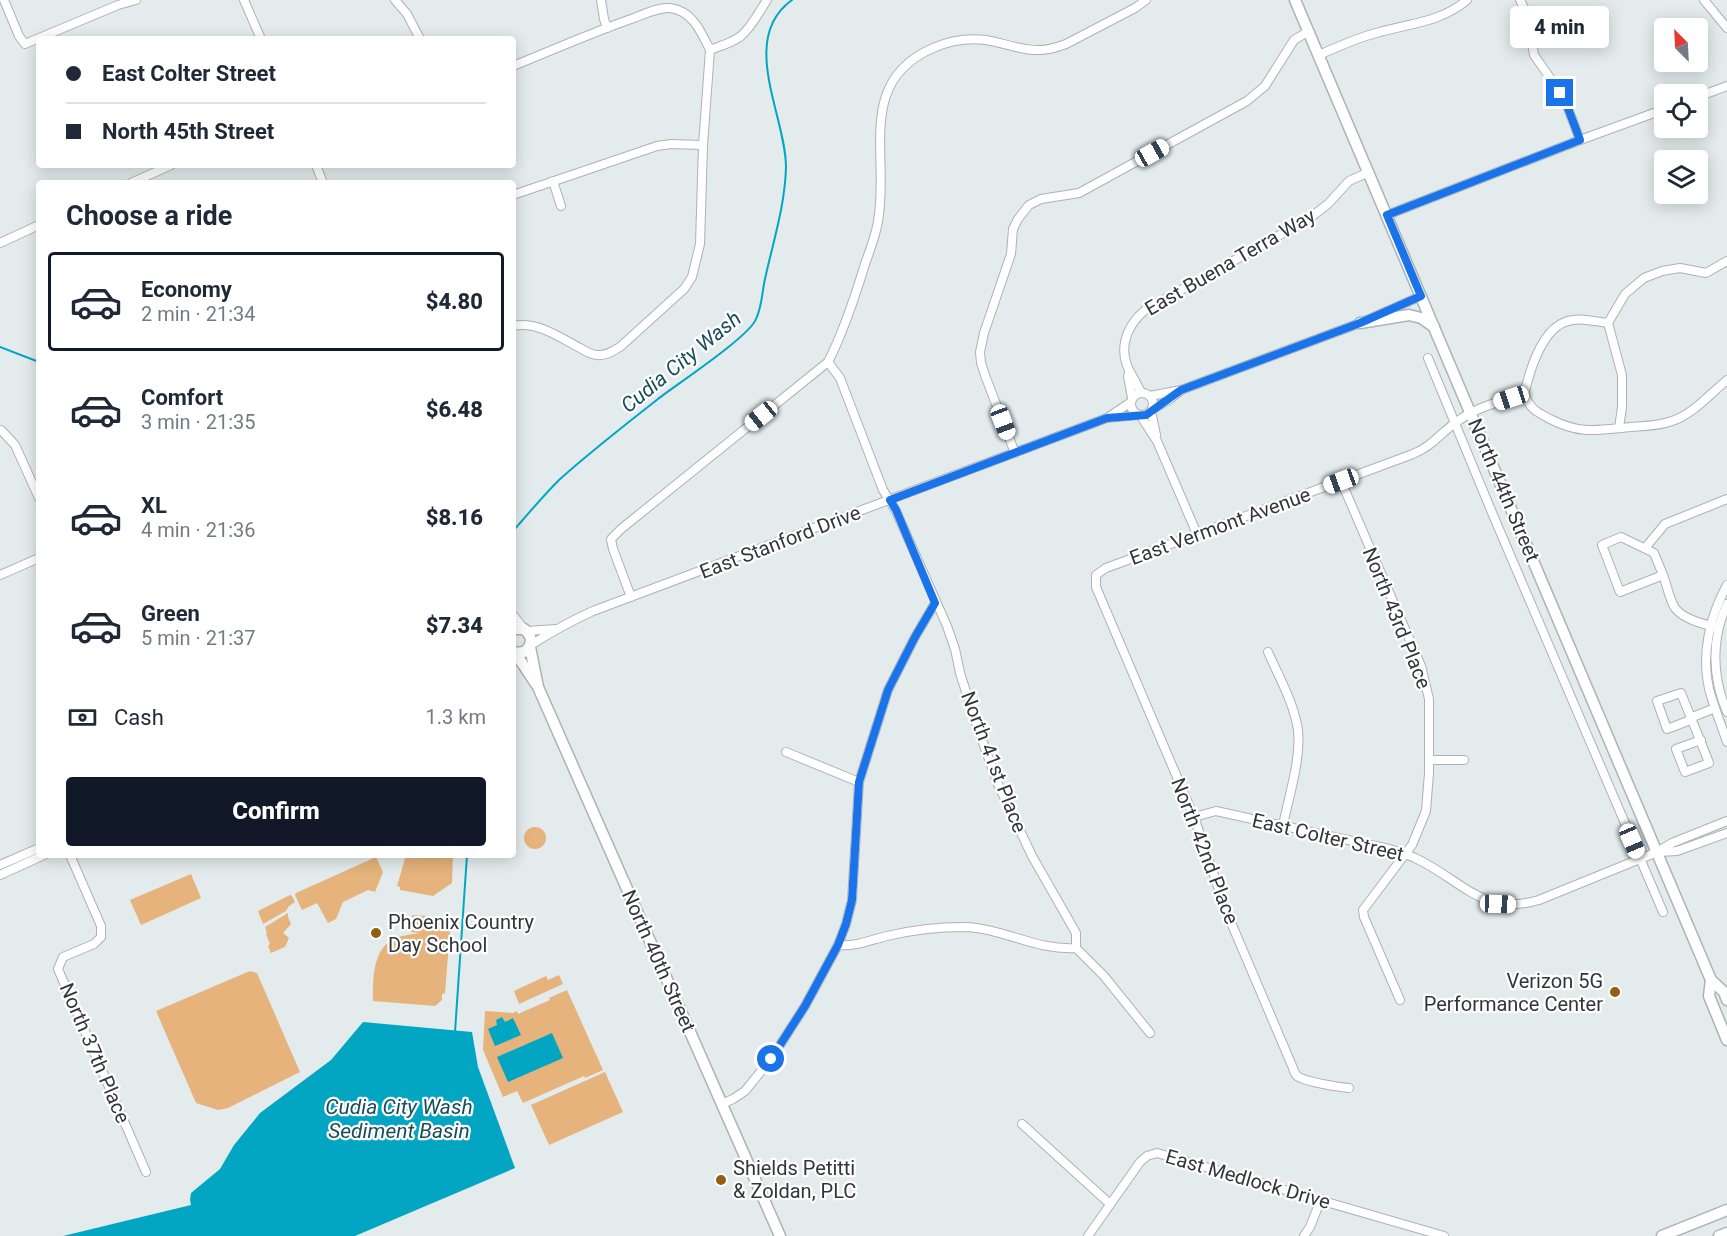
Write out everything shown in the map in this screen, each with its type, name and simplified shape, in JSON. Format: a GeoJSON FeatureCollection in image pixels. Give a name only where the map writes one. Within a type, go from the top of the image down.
{"type":"FeatureCollection","features":[{"type":"Feature","properties":{"kind":"main road","name":"North 44th Street"},"geometry":{"type":"LineString","coordinates":[[1295,0],[1711,980],[1724,992],[1727,1000]]}},
{"type":"Feature","properties":{"kind":"main road"},"geometry":{"type":"LineString","coordinates":[[1360,323],[1409,315],[1421,318],[1434,327]]}},
{"type":"Feature","properties":{"kind":"main road","name":"North 40th Street"},"geometry":{"type":"LineString","coordinates":[[521,629],[531,637],[530,646],[538,687]]}},
{"type":"Feature","properties":{"kind":"main road"},"geometry":{"type":"LineString","coordinates":[[516,653],[524,652],[530,646]]}},
{"type":"Feature","properties":{"kind":"main road","name":"North 40th Street"},"geometry":{"type":"LineString","coordinates":[[516,654],[538,687],[780,1236]]}},
{"type":"Feature","properties":{"kind":"main road","name":"North 44th Street"},"geometry":{"type":"LineString","coordinates":[[1711,980],[1708,996],[1727,1040]]}},
{"type":"Feature","properties":{"kind":"main road"},"geometry":{"type":"LineString","coordinates":[[1662,1236],[1727,1210]]}},
{"type":"Feature","properties":{"kind":"main road"},"geometry":{"type":"LineString","coordinates":[[1719,1236],[1727,1233]]}},
{"type":"Feature","properties":{"kind":"street"},"geometry":{"type":"LineString","coordinates":[[4,0],[24,44],[36,39]]}},
{"type":"Feature","properties":{"kind":"street"},"geometry":{"type":"LineString","coordinates":[[43,36],[118,5],[136,0]]}},
{"type":"Feature","properties":{"kind":"street"},"geometry":{"type":"LineString","coordinates":[[244,0],[260,36]]}},
{"type":"Feature","properties":{"kind":"street"},"geometry":{"type":"LineString","coordinates":[[601,0],[607,28]]}},
{"type":"Feature","properties":{"kind":"street"},"geometry":{"type":"LineString","coordinates":[[710,50],[742,36],[767,0]]}},
{"type":"Feature","properties":{"kind":"street"},"geometry":{"type":"LineString","coordinates":[[631,597],[611,539],[828,362],[838,343],[878,223],[881,202],[880,114],[891,84],[902,69],[915,57],[934,47],[953,42],[985,40],[1029,50],[1054,48],[1135,8],[1146,0]]}},
{"type":"Feature","properties":{"kind":"street"},"geometry":{"type":"LineString","coordinates":[[1319,55],[1356,39],[1430,21],[1459,7],[1467,0]]}},
{"type":"Feature","properties":{"kind":"street"},"geometry":{"type":"LineString","coordinates":[[1520,0],[1527,14],[1534,55],[1566,103],[1580,140]]}},
{"type":"Feature","properties":{"kind":"street"},"geometry":{"type":"LineString","coordinates":[[1704,0],[1727,28]]}},
{"type":"Feature","properties":{"kind":"street"},"geometry":{"type":"LineString","coordinates":[[401,2],[418,36]]}},
{"type":"Feature","properties":{"kind":"street"},"geometry":{"type":"LineString","coordinates":[[516,65],[657,9],[669,8],[692,18],[710,50],[699,244],[692,278],[674,300],[620,347],[608,354],[597,355],[585,351],[545,330],[532,326],[516,326]]}},
{"type":"Feature","properties":{"kind":"street"},"geometry":{"type":"LineString","coordinates":[[1015,453],[986,378],[980,352],[984,333],[1011,254],[1013,229],[1018,219],[1029,205],[1049,197],[1079,193],[1247,101],[1265,86],[1294,40],[1309,31]]}},
{"type":"Feature","properties":{"kind":"street"},"geometry":{"type":"LineString","coordinates":[[1708,93],[1727,86]]}},
{"type":"Feature","properties":{"kind":"street"},"geometry":{"type":"LineString","coordinates":[[1387,215],[1654,113]]}},
{"type":"Feature","properties":{"kind":"street"},"geometry":{"type":"LineString","coordinates":[[516,194],[657,146],[703,145]]}},
{"type":"Feature","properties":{"kind":"street"},"geometry":{"type":"LineString","coordinates":[[138,180],[164,168]]}},
{"type":"Feature","properties":{"kind":"street","name":"East Buena Terra Way"},"geometry":{"type":"LineString","coordinates":[[1129,372],[1124,352],[1126,336],[1132,323],[1145,310],[1307,220],[1328,204],[1349,181],[1369,172]]}},
{"type":"Feature","properties":{"kind":"street"},"geometry":{"type":"LineString","coordinates":[[553,181],[561,206]]}},
{"type":"Feature","properties":{"kind":"street"},"geometry":{"type":"LineString","coordinates":[[0,243],[36,226]]}},
{"type":"Feature","properties":{"kind":"street"},"geometry":{"type":"LineString","coordinates":[[1619,428],[1622,407],[1622,375],[1608,323],[1625,294],[1644,278],[1662,271],[1680,268],[1706,273],[1727,261]]}},
{"type":"Feature","properties":{"kind":"street","name":"East Stanford Drive"},"geometry":{"type":"LineString","coordinates":[[530,646],[556,628],[593,611],[1107,418],[1132,400],[1135,395],[1181,390],[1360,323],[1421,296]]}},
{"type":"Feature","properties":{"kind":"street"},"geometry":{"type":"LineString","coordinates":[[1608,323],[1583,320],[1565,322],[1552,330],[1534,360],[1524,395],[1532,409],[1575,429],[1596,430],[1659,424],[1686,414],[1727,380]]}},
{"type":"Feature","properties":{"kind":"street","name":"North 44th Street"},"geometry":{"type":"LineString","coordinates":[[1428,358],[1663,912]]}},
{"type":"Feature","properties":{"kind":"street","name":"North 41st Place"},"geometry":{"type":"LineString","coordinates":[[828,362],[840,378],[883,490],[896,510],[952,640],[960,674],[998,784],[1032,856],[1077,933],[1076,948]]}},
{"type":"Feature","properties":{"kind":"street"},"geometry":{"type":"LineString","coordinates":[[1129,372],[1153,402],[1152,410],[1157,441]]}},
{"type":"Feature","properties":{"kind":"street"},"geometry":{"type":"LineString","coordinates":[[1129,372],[1132,410],[1139,415],[1157,441],[1197,534]]}},
{"type":"Feature","properties":{"kind":"street","name":"East Stanford Drive"},"geometry":{"type":"LineString","coordinates":[[1107,418],[1146,415],[1181,390]]}},
{"type":"Feature","properties":{"kind":"street","name":"East Vermont Avenue"},"geometry":{"type":"LineString","coordinates":[[1096,575],[1106,568],[1426,448],[1455,423],[1492,404],[1524,395]]}},
{"type":"Feature","properties":{"kind":"street"},"geometry":{"type":"LineString","coordinates":[[1,430],[15,445],[36,491]]}},
{"type":"Feature","properties":{"kind":"street","name":"North 43rd Place"},"geometry":{"type":"LineString","coordinates":[[1341,481],[1421,666],[1429,699],[1430,760],[1426,811],[1412,845],[1363,910],[1400,1000]]}},
{"type":"Feature","properties":{"kind":"street"},"geometry":{"type":"LineString","coordinates":[[1645,548],[1665,524],[1727,499]]}},
{"type":"Feature","properties":{"kind":"street"},"geometry":{"type":"LineString","coordinates":[[1663,575],[1620,592],[1602,544],[1621,537],[1654,553],[1663,575],[1675,608],[1681,614],[1714,627]]}},
{"type":"Feature","properties":{"kind":"street"},"geometry":{"type":"LineString","coordinates":[[0,575],[36,559]]}},
{"type":"Feature","properties":{"kind":"street","name":"North 42nd Place"},"geometry":{"type":"LineString","coordinates":[[1096,575],[1096,587],[1194,817],[1227,913],[1297,1076],[1349,1088]]}},
{"type":"Feature","properties":{"kind":"street"},"geometry":{"type":"LineString","coordinates":[[1727,585],[1716,609],[1714,627],[1716,674],[1720,695],[1727,712]]}},
{"type":"Feature","properties":{"kind":"street"},"geometry":{"type":"LineString","coordinates":[[722,1104],[745,1091],[771,1059],[805,1006],[838,945],[852,900],[859,782],[888,690],[935,603]]}},
{"type":"Feature","properties":{"kind":"street"},"geometry":{"type":"LineString","coordinates":[[1727,604],[1707,643],[1706,671],[1708,686],[1727,742]]}},
{"type":"Feature","properties":{"kind":"street","name":"East Stanford Drive"},"geometry":{"type":"LineString","coordinates":[[521,629],[556,628]]}},
{"type":"Feature","properties":{"kind":"street"},"geometry":{"type":"LineString","coordinates":[[1268,652],[1295,715],[1299,740],[1283,825]]}},
{"type":"Feature","properties":{"kind":"street"},"geometry":{"type":"LineString","coordinates":[[1701,740],[1690,718],[1681,693],[1657,701],[1667,729],[1688,721],[1690,718],[1715,708]]}},
{"type":"Feature","properties":{"kind":"street"},"geometry":{"type":"LineString","coordinates":[[786,752],[859,782]]}},
{"type":"Feature","properties":{"kind":"street"},"geometry":{"type":"LineString","coordinates":[[1430,760],[1464,760]]}},
{"type":"Feature","properties":{"kind":"street","name":"East Colter Street"},"geometry":{"type":"LineString","coordinates":[[1194,817],[1216,811],[1389,849],[1415,858],[1480,897],[1498,904],[1528,903],[1539,900],[1727,821]]}},
{"type":"Feature","properties":{"kind":"street","name":"East Colter Street"},"geometry":{"type":"LineString","coordinates":[[1657,852],[1677,852],[1727,832]]}},
{"type":"Feature","properties":{"kind":"street"},"geometry":{"type":"LineString","coordinates":[[0,865],[36,849]]}},
{"type":"Feature","properties":{"kind":"street"},"geometry":{"type":"LineString","coordinates":[[0,875],[37,858]]}},
{"type":"Feature","properties":{"kind":"street","name":"North 37th Place"},"geometry":{"type":"LineString","coordinates":[[70,858],[101,926],[101,937],[94,944],[63,957],[58,969],[146,1172]]}},
{"type":"Feature","properties":{"kind":"street"},"geometry":{"type":"LineString","coordinates":[[838,945],[850,947],[886,936],[923,929],[965,927],[993,930],[1050,948],[1076,948],[1104,976],[1150,1033]]}},
{"type":"Feature","properties":{"kind":"street"},"geometry":{"type":"LineString","coordinates":[[1022,1124],[1110,1204]]}},
{"type":"Feature","properties":{"kind":"street","name":"East Medlock Drive"},"geometry":{"type":"LineString","coordinates":[[1088,1236],[1140,1162],[1147,1156],[1157,1153],[1444,1236]]}},
{"type":"Feature","properties":{"kind":"street"},"geometry":{"type":"LineString","coordinates":[[1304,1236],[1321,1199]]}},
{"type":"Feature","properties":{"kind":"shaded area"},"geometry":{"type":"Polygon","coordinates":[[[535,827],[543,830],[546,838],[543,846],[535,849],[527,846],[524,838],[527,830],[535,827]]]}},
{"type":"Feature","properties":{"kind":"shaded area"},"geometry":{"type":"Polygon","coordinates":[[[374,858],[376,858],[383,872],[375,892],[368,890],[343,902],[336,919],[328,923],[317,903],[302,910],[296,893],[374,858]]]}},
{"type":"Feature","properties":{"kind":"shaded area"},"geometry":{"type":"Polygon","coordinates":[[[405,858],[453,858],[452,883],[433,896],[400,890],[397,886],[405,858]]]}},
{"type":"Feature","properties":{"kind":"shaded area"},"geometry":{"type":"Polygon","coordinates":[[[191,874],[201,898],[141,925],[130,900],[191,874]]]}},
{"type":"Feature","properties":{"kind":"shaded area"},"geometry":{"type":"Polygon","coordinates":[[[290,895],[295,902],[286,911],[263,924],[258,911],[290,895]]]}},
{"type":"Feature","properties":{"kind":"shaded area"},"geometry":{"type":"Polygon","coordinates":[[[288,913],[291,924],[283,933],[289,938],[285,947],[271,953],[265,927],[288,913]]]}},
{"type":"Feature","properties":{"kind":"shaded area"},"geometry":{"type":"Polygon","coordinates":[[[412,915],[451,918],[445,993],[442,994],[442,1000],[435,1006],[373,1001],[375,968],[385,945],[395,938],[419,933],[411,932],[412,915]]]}},
{"type":"Feature","properties":{"kind":"shaded area"},"geometry":{"type":"Polygon","coordinates":[[[250,971],[257,973],[300,1072],[228,1108],[218,1110],[196,1103],[156,1011],[250,971]]]}},
{"type":"Feature","properties":{"kind":"shaded area"},"geometry":{"type":"Polygon","coordinates":[[[559,975],[563,984],[519,1004],[514,991],[546,976],[548,980],[559,975]]]}},
{"type":"Feature","properties":{"kind":"shaded area"},"geometry":{"type":"Polygon","coordinates":[[[567,990],[603,1070],[523,1103],[517,1091],[503,1097],[483,1050],[485,1011],[513,1013],[517,1011],[518,1014],[567,990]]]}},
{"type":"Feature","properties":{"kind":"shaded area"},"geometry":{"type":"Polygon","coordinates":[[[605,1072],[623,1112],[549,1145],[531,1105],[605,1072]]]}},
{"type":"Feature","properties":{"kind":"water"},"geometry":{"type":"Polygon","coordinates":[[[502,1017],[505,1022],[513,1018],[521,1035],[495,1046],[488,1029],[497,1025],[496,1020],[502,1017]]]}},
{"type":"Feature","properties":{"kind":"water","name":"Cudia City Wash Sediment Basin"},"geometry":{"type":"Polygon","coordinates":[[[363,1022],[472,1032],[478,1067],[515,1168],[355,1236],[63,1236],[191,1205],[191,1193],[220,1169],[234,1145],[260,1113],[331,1060],[363,1022]]]}},
{"type":"Feature","properties":{"kind":"water"},"geometry":{"type":"Polygon","coordinates":[[[552,1033],[563,1058],[508,1082],[497,1057],[552,1033]]]}},
{"type":"Feature","properties":{"kind":"waterway","name":"Cudia City Wash"},"geometry":{"type":"LineString","coordinates":[[516,528],[559,480],[658,399],[727,348],[751,327],[756,319],[781,210],[786,167],[784,147],[769,79],[766,57],[768,35],[776,16],[792,0]]}},
{"type":"Feature","properties":{"kind":"waterway"},"geometry":{"type":"LineString","coordinates":[[0,347],[36,361]]}},
{"type":"Feature","properties":{"kind":"waterway","name":"Cudia City Wash"},"geometry":{"type":"LineString","coordinates":[[455,1032],[467,858]]}},
{"type":"Feature","properties":{"kind":"place","name":"Phoenix Country Day School"},"geometry":{"type":"Point","coordinates":[376,933]}},
{"type":"Feature","properties":{"kind":"place","name":"Verizon 5G Performance Center"},"geometry":{"type":"Point","coordinates":[1615,992]}},
{"type":"Feature","properties":{"kind":"place","name":"Shields Petitti & Zoldan, PLC"},"geometry":{"type":"Point","coordinates":[721,1180]}},
{"type":"Feature","properties":{"kind":"route"},"geometry":{"type":"LineString","coordinates":[[771,1059],[805,1006],[838,945],[846,924],[852,900],[859,782],[888,690],[935,603],[890,500],[1107,418],[1146,415],[1181,390],[1360,323],[1421,296],[1387,215],[1580,140],[1560,93]]}}]}
